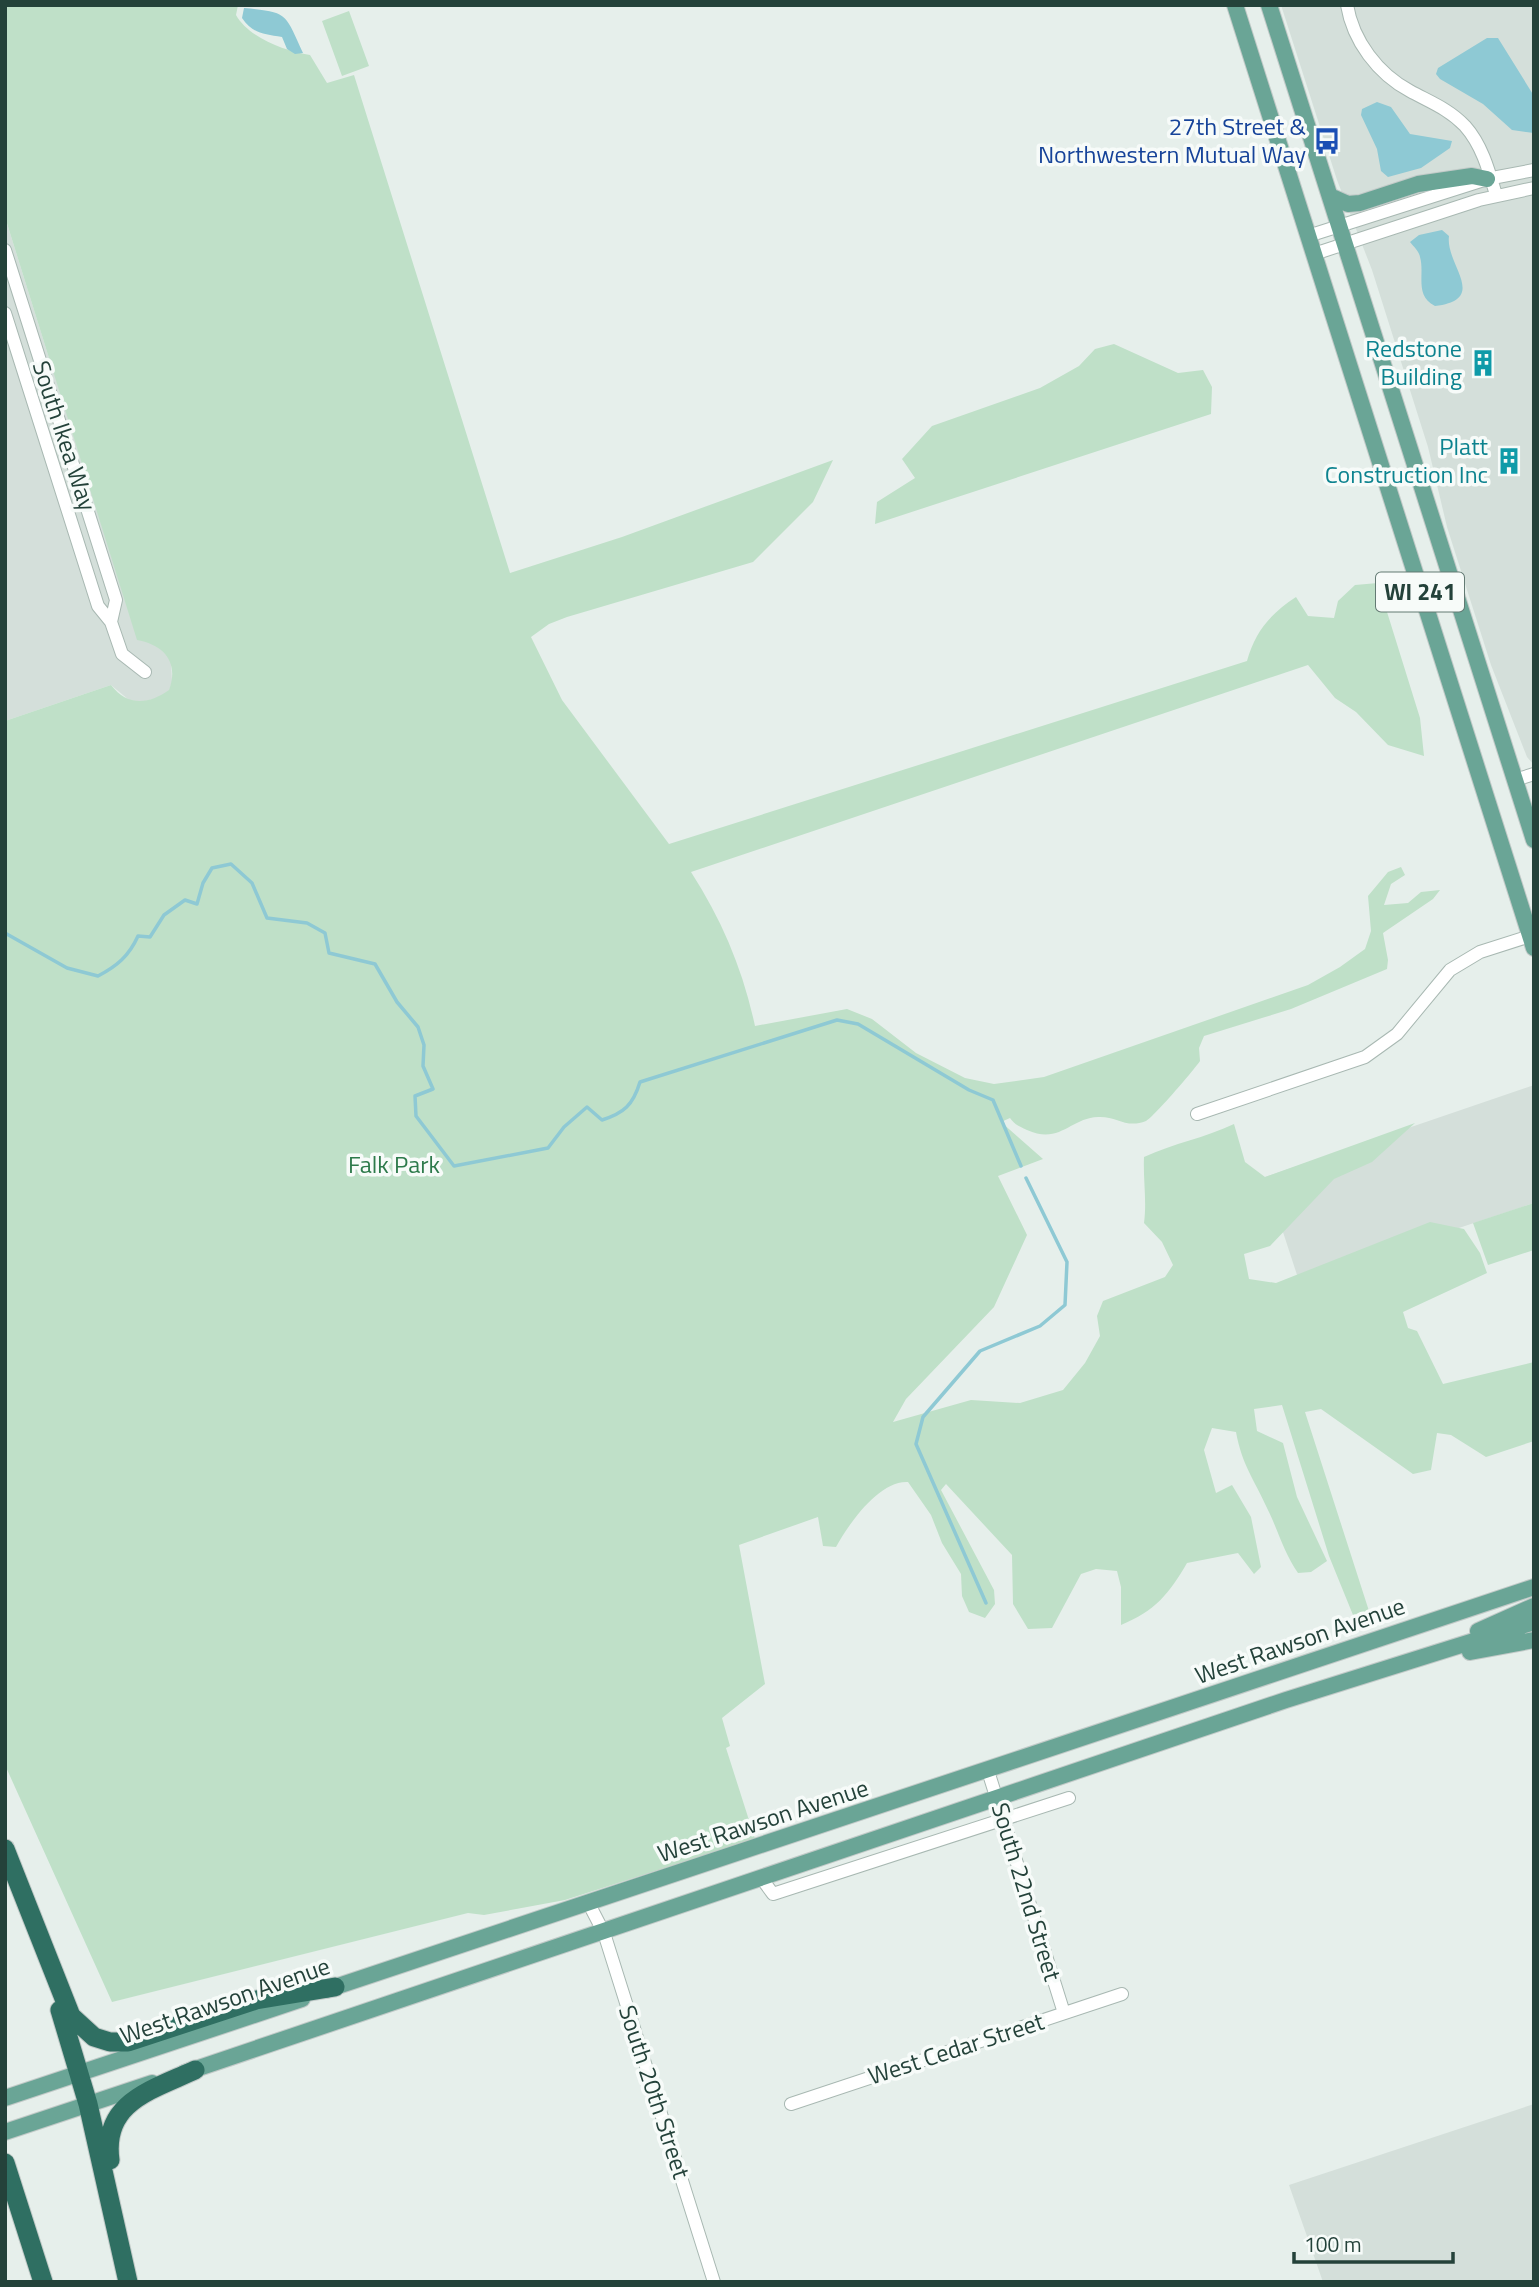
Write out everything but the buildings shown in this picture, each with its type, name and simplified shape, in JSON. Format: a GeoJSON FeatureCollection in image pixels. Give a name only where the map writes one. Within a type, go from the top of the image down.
{"type":"FeatureCollection","features":[{"type":"Feature","properties":{"kind":"highway"},"geometry":{"type":"LineString","coordinates":[[5,1849],[71,2016],[85,2031],[110,2042],[128,2042],[256,2000],[335,1987]]}},
{"type":"Feature","properties":{"kind":"highway"},"geometry":{"type":"LineString","coordinates":[[36,1932],[88,2104],[128,2282]]}},
{"type":"Feature","properties":{"kind":"highway"},"geometry":{"type":"LineString","coordinates":[[117,2228],[108,2143],[115,2119],[121,2110],[145,2093],[195,2070]]}},
{"type":"Feature","properties":{"kind":"highway"},"geometry":{"type":"LineString","coordinates":[[5,2163],[43,2282]]}},
{"type":"Feature","properties":{"kind":"main road","name":"WI 241"},"geometry":{"type":"LineString","coordinates":[[1235,5],[1532,942]]}},
{"type":"Feature","properties":{"kind":"main road","name":"WI 241"},"geometry":{"type":"LineString","coordinates":[[1269,5],[1534,840]]}},
{"type":"Feature","properties":{"kind":"main road"},"geometry":{"type":"LineString","coordinates":[[1330,196],[1348,204],[1360,203],[1418,184],[1472,176],[1489,179]]}},
{"type":"Feature","properties":{"kind":"main road","name":"West Rawson Avenue"},"geometry":{"type":"LineString","coordinates":[[12,2096],[1534,1587]]}},
{"type":"Feature","properties":{"kind":"main road"},"geometry":{"type":"LineString","coordinates":[[1446,1651],[1469,1635],[1534,1606]]}},
{"type":"Feature","properties":{"kind":"main road","name":"West Rawson Avenue"},"geometry":{"type":"LineString","coordinates":[[5,2132],[604,1933],[1286,1700],[1534,1622]]}},
{"type":"Feature","properties":{"kind":"main road"},"geometry":{"type":"LineString","coordinates":[[1405,1664],[1534,1640]]}},
{"type":"Feature","properties":{"kind":"main road"},"geometry":{"type":"LineString","coordinates":[[1278,1673],[1286,1700]]}},
{"type":"Feature","properties":{"kind":"street"},"geometry":{"type":"LineString","coordinates":[[1347,5],[1355,32],[1374,61],[1392,79],[1446,109],[1466,127],[1478,145],[1496,195]]}},
{"type":"Feature","properties":{"kind":"street"},"geometry":{"type":"LineString","coordinates":[[1308,236],[1489,179],[1534,170]]}},
{"type":"Feature","properties":{"kind":"street"},"geometry":{"type":"LineString","coordinates":[[1314,254],[1496,195],[1534,188]]}},
{"type":"Feature","properties":{"kind":"street","name":"South Ikea Way"},"geometry":{"type":"LineString","coordinates":[[5,250],[116,600],[111,622]]}},
{"type":"Feature","properties":{"kind":"street","name":"South Ikea Way"},"geometry":{"type":"LineString","coordinates":[[5,313],[99,606],[111,622],[122,653],[145,672]]}},
{"type":"Feature","properties":{"kind":"street"},"geometry":{"type":"LineString","coordinates":[[1515,780],[1534,774]]}},
{"type":"Feature","properties":{"kind":"street"},"geometry":{"type":"LineString","coordinates":[[1198,1114],[1365,1057],[1397,1034],[1450,970],[1480,952],[1532,942]]}},
{"type":"Feature","properties":{"kind":"street","name":"South 22nd Street"},"geometry":{"type":"LineString","coordinates":[[988,1771],[1064,2013]]}},
{"type":"Feature","properties":{"kind":"street"},"geometry":{"type":"LineString","coordinates":[[762,1878],[773,1895],[1069,1798]]}},
{"type":"Feature","properties":{"kind":"street","name":"South 20th Street"},"geometry":{"type":"LineString","coordinates":[[589,1904],[604,1933],[714,2282]]}},
{"type":"Feature","properties":{"kind":"street","name":"West Cedar Street"},"geometry":{"type":"LineString","coordinates":[[791,2104],[1122,1994]]}},
{"type":"Feature","properties":{"kind":"shaded area"},"geometry":{"type":"Polygon","coordinates":[[[1281,5],[1534,5],[1534,765],[1527,757],[1491,665],[1447,527],[1428,447],[1372,270],[1337,180],[1281,5]]]}},
{"type":"Feature","properties":{"kind":"shaded area"},"geometry":{"type":"Polygon","coordinates":[[[5,217],[50,361],[149,642],[163,649],[171,660],[172,682],[169,691],[158,698],[141,702],[129,700],[111,685],[5,721],[5,217]]]}},
{"type":"Feature","properties":{"kind":"shaded area"},"geometry":{"type":"Polygon","coordinates":[[[1534,1085],[1534,1203],[1299,1281],[1265,1177],[1534,1085]]]}},
{"type":"Feature","properties":{"kind":"shaded area"},"geometry":{"type":"Polygon","coordinates":[[[1534,2104],[1534,2282],[1323,2282],[1289,2185],[1534,2104]]]}},
{"type":"Feature","properties":{"kind":"green space","name":"Falk Park"},"geometry":{"type":"Polygon","coordinates":[[[5,5],[238,5],[236,15],[242,23],[259,37],[279,47],[310,55],[327,83],[354,75],[510,573],[622,537],[833,460],[813,502],[753,562],[567,617],[549,624],[531,637],[562,700],[669,844],[1247,661],[1254,641],[1265,624],[1296,597],[1308,616],[1334,618],[1338,601],[1355,585],[1378,583],[1420,718],[1424,756],[1388,745],[1356,712],[1335,698],[1308,665],[691,872],[730,946],[755,1026],[847,1009],[872,1019],[916,1053],[965,1078],[994,1084],[1044,1077],[1308,985],[1365,949],[1371,931],[1368,896],[1388,872],[1401,867],[1405,875],[1391,884],[1384,905],[1408,903],[1421,892],[1440,890],[1433,899],[1383,933],[1387,969],[1291,1009],[1204,1036],[1199,1048],[1200,1061],[1146,1121],[1133,1124],[1111,1118],[1088,1118],[1057,1133],[1048,1134],[1027,1130],[1010,1118],[1001,1122],[1043,1159],[998,1176],[1027,1235],[994,1307],[906,1399],[893,1422],[971,1400],[1020,1403],[1063,1390],[1085,1363],[1100,1336],[1097,1316],[1103,1301],[1165,1277],[1173,1265],[1162,1242],[1144,1223],[1144,1157],[1234,1124],[1245,1162],[1265,1177],[1415,1123],[1372,1162],[1334,1179],[1270,1246],[1244,1254],[1249,1279],[1276,1283],[1430,1222],[1464,1229],[1480,1253],[1487,1273],[1403,1312],[1408,1328],[1417,1331],[1443,1384],[1534,1362],[1534,1441],[1486,1457],[1451,1435],[1437,1433],[1431,1470],[1413,1474],[1321,1409],[1305,1412],[1369,1611],[1364,1621],[1359,1621],[1353,1615],[1329,1556],[1282,1405],[1254,1409],[1257,1431],[1283,1443],[1297,1497],[1327,1561],[1311,1572],[1298,1573],[1245,1463],[1236,1432],[1212,1428],[1204,1450],[1216,1493],[1232,1485],[1251,1517],[1261,1567],[1254,1574],[1238,1553],[1187,1563],[1160,1600],[1143,1614],[1121,1625],[1121,1587],[1117,1571],[1096,1569],[1081,1574],[1052,1628],[1028,1629],[1013,1604],[1012,1555],[946,1484],[941,1490],[994,1590],[995,1604],[985,1618],[969,1612],[962,1596],[961,1574],[942,1543],[931,1515],[908,1482],[897,1483],[886,1488],[866,1506],[848,1527],[836,1547],[823,1546],[818,1517],[739,1545],[765,1684],[722,1718],[730,1746],[726,1748],[755,1839],[565,1900],[484,1915],[468,1913],[112,2002],[5,1765],[5,721],[111,685],[124,697],[146,701],[169,690],[172,672],[171,664],[162,651],[147,642],[137,640],[5,217],[5,5]]]}},
{"type":"Feature","properties":{"kind":"green space"},"geometry":{"type":"Polygon","coordinates":[[[349,11],[369,66],[342,76],[322,21],[349,11]]]}},
{"type":"Feature","properties":{"kind":"green space"},"geometry":{"type":"Polygon","coordinates":[[[1114,344],[1178,373],[1203,370],[1212,387],[1211,414],[875,524],[877,502],[915,478],[902,459],[932,426],[1040,388],[1079,366],[1095,349],[1114,344]]]}},
{"type":"Feature","properties":{"kind":"green space"},"geometry":{"type":"Polygon","coordinates":[[[1534,1203],[1534,1250],[1488,1265],[1473,1223],[1534,1203]]]}},
{"type":"Feature","properties":{"kind":"water"},"geometry":{"type":"Polygon","coordinates":[[[244,8],[269,11],[283,17],[303,53],[295,54],[287,49],[282,37],[250,27],[242,18],[244,8]]]}},
{"type":"Feature","properties":{"kind":"water"},"geometry":{"type":"Polygon","coordinates":[[[1487,38],[1498,38],[1534,96],[1534,133],[1512,130],[1483,104],[1436,74],[1438,68],[1487,38]]]}},
{"type":"Feature","properties":{"kind":"water"},"geometry":{"type":"Polygon","coordinates":[[[1377,102],[1391,107],[1410,134],[1452,141],[1450,148],[1421,168],[1388,177],[1381,171],[1377,149],[1361,115],[1362,109],[1377,102]]]}},
{"type":"Feature","properties":{"kind":"water"},"geometry":{"type":"Polygon","coordinates":[[[1442,230],[1449,236],[1463,288],[1460,296],[1451,302],[1435,306],[1424,297],[1419,255],[1410,242],[1419,235],[1442,230]]]}},
{"type":"Feature","properties":{"kind":"waterway"},"geometry":{"type":"LineString","coordinates":[[5,933],[67,968],[98,976],[122,960],[138,936],[150,937],[164,915],[185,900],[197,904],[203,883],[212,868],[231,864],[252,883],[267,918],[307,923],[325,933],[329,953],[375,964],[397,1002],[418,1027],[424,1045],[423,1066],[433,1089],[415,1096],[416,1116],[454,1166],[548,1148],[564,1127],[587,1107],[602,1120],[622,1111],[631,1102],[640,1082],[837,1020],[858,1024],[969,1090],[993,1100],[1021,1166]]}},
{"type":"Feature","properties":{"kind":"waterway"},"geometry":{"type":"LineString","coordinates":[[986,1603],[916,1444],[923,1417],[980,1351],[1040,1326],[1065,1305],[1067,1262],[1026,1178]]}},
{"type":"Feature","properties":{"kind":"place","name":"27th Street & Northwestern Mutual Way"},"geometry":{"type":"Point","coordinates":[1327,141]}},
{"type":"Feature","properties":{"kind":"place","name":"Redstone Building"},"geometry":{"type":"Point","coordinates":[1483,363]}},
{"type":"Feature","properties":{"kind":"place","name":"Platt Construction Inc"},"geometry":{"type":"Point","coordinates":[1509,461]}}]}
